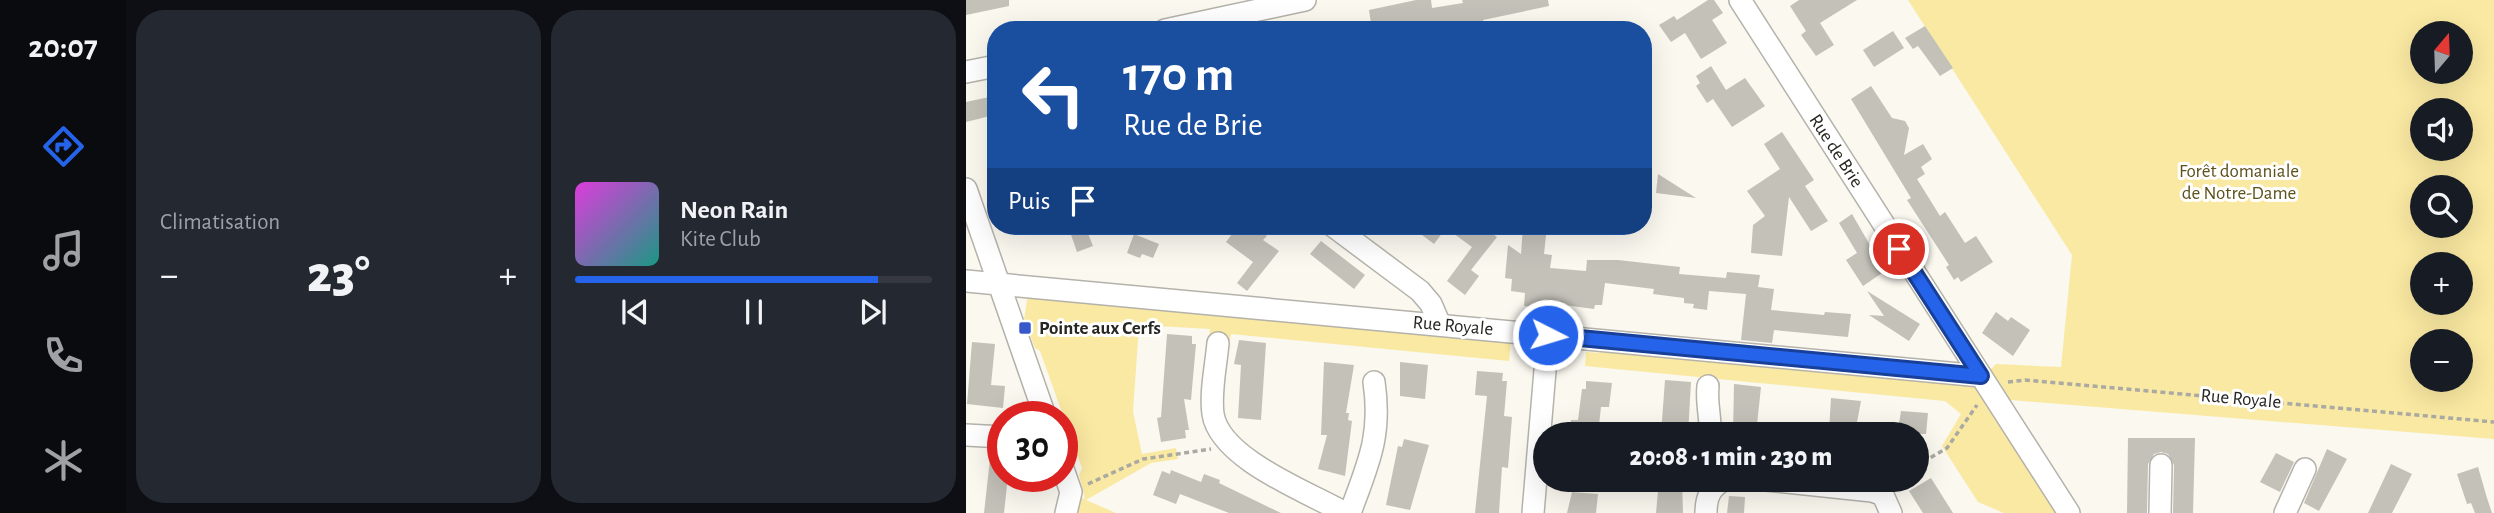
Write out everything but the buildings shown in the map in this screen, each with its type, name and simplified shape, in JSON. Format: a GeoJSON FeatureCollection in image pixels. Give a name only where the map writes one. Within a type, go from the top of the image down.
{"type":"FeatureCollection","features":[{"type":"Feature","properties":{"kind":"street"},"geometry":{"type":"LineString","coordinates":[[1207,21],[1305,0]]}},
{"type":"Feature","properties":{"kind":"street","name":"Rue de Brie"},"geometry":{"type":"LineString","coordinates":[[1740,0],[2069,513]]}},
{"type":"Feature","properties":{"kind":"street"},"geometry":{"type":"LineString","coordinates":[[966,72],[987,68]]}},
{"type":"Feature","properties":{"kind":"street"},"geometry":{"type":"LineString","coordinates":[[966,189],[1040,401]]}},
{"type":"Feature","properties":{"kind":"street"},"geometry":{"type":"LineString","coordinates":[[1346,235],[1420,291],[1432,304],[1440,324]]}},
{"type":"Feature","properties":{"kind":"street","name":"Rue Royale"},"geometry":{"type":"LineString","coordinates":[[966,281],[1440,324],[1986,384]]}},
{"type":"Feature","properties":{"kind":"street"},"geometry":{"type":"LineString","coordinates":[[1533,513],[1548,335]]}},
{"type":"Feature","properties":{"kind":"street"},"geometry":{"type":"LineString","coordinates":[[1218,343],[1213,414],[1219,433],[1230,447],[1347,513],[1373,449],[1379,414],[1374,382]]}},
{"type":"Feature","properties":{"kind":"street"},"geometry":{"type":"LineString","coordinates":[[1708,386],[1706,407],[1711,422]]}},
{"type":"Feature","properties":{"kind":"street"},"geometry":{"type":"LineString","coordinates":[[966,435],[987,437]]}},
{"type":"Feature","properties":{"kind":"street"},"geometry":{"type":"LineString","coordinates":[[2160,513],[2161,465]]}},
{"type":"Feature","properties":{"kind":"street"},"geometry":{"type":"LineString","coordinates":[[2284,513],[2305,469]]}},
{"type":"Feature","properties":{"kind":"street"},"geometry":{"type":"LineString","coordinates":[[1066,513],[1071,492]]}},
{"type":"Feature","properties":{"kind":"street"},"geometry":{"type":"LineString","coordinates":[[1706,513],[1706,500],[1711,492]]}},
{"type":"Feature","properties":{"kind":"street"},"geometry":{"type":"LineString","coordinates":[[1879,492],[1891,513]]}},
{"type":"Feature","properties":{"kind":"path","name":"Rue Royale"},"geometry":{"type":"LineString","coordinates":[[1986,384],[2025,380],[2494,422]]}},
{"type":"Feature","properties":{"kind":"path"},"geometry":{"type":"LineString","coordinates":[[1929,458],[1947,447],[1982,399],[1986,384]]}},
{"type":"Feature","properties":{"kind":"path"},"geometry":{"type":"LineString","coordinates":[[1078,489],[1143,459],[1230,447]]}},
{"type":"Feature","properties":{"kind":"green space","name":"Forêt domaniale de Notre-Dame"},"geometry":{"type":"Polygon","coordinates":[[[1908,0],[2494,0],[2494,439],[2010,400],[1990,370],[1996,364],[2061,367],[2072,255],[1908,0]]]}},
{"type":"Feature","properties":{"kind":"green space"},"geometry":{"type":"Polygon","coordinates":[[[1028,294],[1511,339],[1509,361],[1231,334],[1230,340],[1209,340],[1210,329],[1139,325],[1133,412],[1142,454],[1176,448],[1178,459],[1151,463],[1086,500],[1116,513],[1066,513],[1071,492],[1085,499],[1079,475],[1082,468],[1078,457],[1078,401],[1058,401],[1040,351],[1035,348],[1024,320],[1028,294]]]}},
{"type":"Feature","properties":{"kind":"green space"},"geometry":{"type":"Polygon","coordinates":[[[1602,347],[1969,384],[1980,392],[2060,513],[2004,513],[1978,502],[1942,446],[1961,414],[1945,401],[1585,366],[1586,352],[1601,353],[1602,347]]]}},
{"type":"Feature","properties":{"kind":"place","name":"Pointe aux Cerfs"},"geometry":{"type":"Point","coordinates":[1025,328]}},
{"type":"Feature","properties":{"kind":"route"},"geometry":{"type":"LineString","coordinates":[[1548,335],[1981,376],[1899,249]]}}]}
